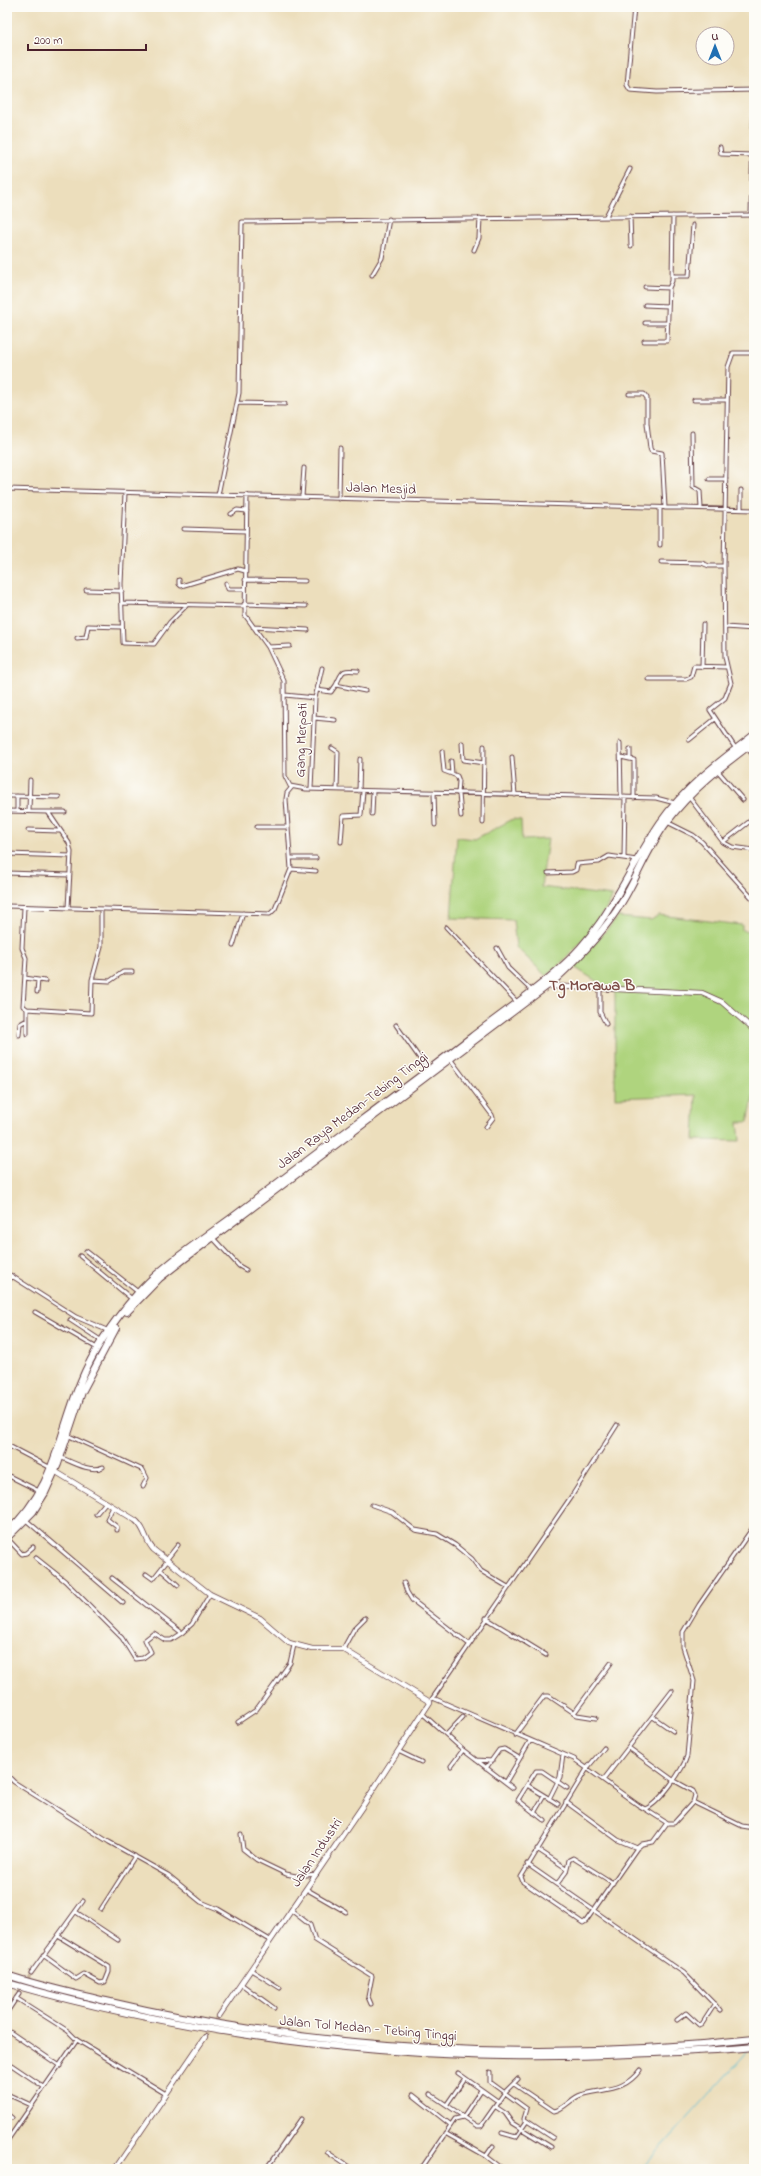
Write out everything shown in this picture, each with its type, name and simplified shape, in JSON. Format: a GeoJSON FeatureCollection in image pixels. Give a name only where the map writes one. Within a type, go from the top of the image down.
{"type":"FeatureCollection","features":[{"type":"Feature","properties":{"kind":"highway","name":"Jalan Raya Medan-Tebing Tinggi"},"geometry":{"type":"LineString","coordinates":[[7,1538],[32,1505],[54,1470],[60,1457],[85,1384],[114,1332],[129,1309],[160,1278],[548,986],[583,953],[602,932],[622,902],[650,849],[687,794],[713,766],[754,735]]}},
{"type":"Feature","properties":{"kind":"highway","name":"Jalan Raya Medan-Tebing Tinggi"},"geometry":{"type":"LineString","coordinates":[[7,1532],[26,1520],[46,1493],[79,1385],[102,1341],[138,1292],[195,1245],[428,1070],[532,991],[561,967],[594,933],[615,902],[637,860],[662,820],[676,803],[754,742]]}},
{"type":"Feature","properties":{"kind":"highway","name":"Jalan Tol Medan - Tebing Tinggi"},"geometry":{"type":"LineString","coordinates":[[7,1976],[63,1991],[204,2023],[312,2038],[399,2046],[458,2049],[565,2050],[754,2039]]}},
{"type":"Feature","properties":{"kind":"highway"},"geometry":{"type":"LineString","coordinates":[[7,1983],[89,2004],[178,2024],[243,2036],[350,2048],[472,2057],[556,2057],[729,2049],[754,2046]]}},
{"type":"Feature","properties":{"kind":"street"},"geometry":{"type":"LineString","coordinates":[[634,7],[627,85],[630,90],[657,92],[754,90]]}},
{"type":"Feature","properties":{"kind":"street"},"geometry":{"type":"LineString","coordinates":[[218,495],[238,393],[242,222],[752,215],[754,96]]}},
{"type":"Feature","properties":{"kind":"street"},"geometry":{"type":"LineString","coordinates":[[720,147],[721,154],[752,155]]}},
{"type":"Feature","properties":{"kind":"street"},"geometry":{"type":"LineString","coordinates":[[606,216],[630,169]]}},
{"type":"Feature","properties":{"kind":"street"},"geometry":{"type":"LineString","coordinates":[[630,216],[631,246]]}},
{"type":"Feature","properties":{"kind":"street"},"geometry":{"type":"LineString","coordinates":[[644,341],[667,341],[669,288],[672,276],[673,216]]}},
{"type":"Feature","properties":{"kind":"street"},"geometry":{"type":"LineString","coordinates":[[474,250],[479,238],[480,218]]}},
{"type":"Feature","properties":{"kind":"street"},"geometry":{"type":"LineString","coordinates":[[372,275],[382,258],[389,219]]}},
{"type":"Feature","properties":{"kind":"street"},"geometry":{"type":"LineString","coordinates":[[672,276],[689,276],[692,225]]}},
{"type":"Feature","properties":{"kind":"street"},"geometry":{"type":"LineString","coordinates":[[645,287],[669,288]]}},
{"type":"Feature","properties":{"kind":"street"},"geometry":{"type":"LineString","coordinates":[[645,306],[668,306]]}},
{"type":"Feature","properties":{"kind":"street"},"geometry":{"type":"LineString","coordinates":[[645,323],[668,323]]}},
{"type":"Feature","properties":{"kind":"street"},"geometry":{"type":"LineString","coordinates":[[736,749],[710,710],[725,698],[727,690],[731,685],[725,657],[724,566],[728,367],[733,353],[754,354]]}},
{"type":"Feature","properties":{"kind":"street"},"geometry":{"type":"LineString","coordinates":[[629,394],[644,394],[648,398],[647,423],[650,448],[651,451],[662,453],[665,508]]}},
{"type":"Feature","properties":{"kind":"street"},"geometry":{"type":"LineString","coordinates":[[694,400],[727,400]]}},
{"type":"Feature","properties":{"kind":"street"},"geometry":{"type":"LineString","coordinates":[[237,403],[285,404]]}},
{"type":"Feature","properties":{"kind":"street"},"geometry":{"type":"LineString","coordinates":[[692,432],[693,487],[700,491],[701,508]]}},
{"type":"Feature","properties":{"kind":"street"},"geometry":{"type":"LineString","coordinates":[[339,498],[340,448]]}},
{"type":"Feature","properties":{"kind":"street"},"geometry":{"type":"LineString","coordinates":[[302,497],[304,468]]}},
{"type":"Feature","properties":{"kind":"street"},"geometry":{"type":"LineString","coordinates":[[709,479],[726,479]]}},
{"type":"Feature","properties":{"kind":"street","name":"Jalan Mesjid"},"geometry":{"type":"LineString","coordinates":[[7,489],[754,510]]}},
{"type":"Feature","properties":{"kind":"street"},"geometry":{"type":"LineString","coordinates":[[741,490],[741,509]]}},
{"type":"Feature","properties":{"kind":"street"},"geometry":{"type":"LineString","coordinates":[[125,493],[121,627],[123,643],[153,644],[170,622],[187,605]]}},
{"type":"Feature","properties":{"kind":"street"},"geometry":{"type":"LineString","coordinates":[[247,495],[245,615],[268,647],[284,681],[285,776],[287,783],[292,787],[434,794],[623,797],[663,799],[676,803]]}},
{"type":"Feature","properties":{"kind":"street"},"geometry":{"type":"LineString","coordinates":[[660,508],[660,545]]}},
{"type":"Feature","properties":{"kind":"street"},"geometry":{"type":"LineString","coordinates":[[231,514],[236,510],[246,511]]}},
{"type":"Feature","properties":{"kind":"street"},"geometry":{"type":"LineString","coordinates":[[184,529],[246,531]]}},
{"type":"Feature","properties":{"kind":"street"},"geometry":{"type":"LineString","coordinates":[[661,562],[702,563],[709,566],[724,566]]}},
{"type":"Feature","properties":{"kind":"street"},"geometry":{"type":"LineString","coordinates":[[180,580],[179,584],[182,586],[238,569],[245,571]]}},
{"type":"Feature","properties":{"kind":"street"},"geometry":{"type":"LineString","coordinates":[[245,580],[305,581]]}},
{"type":"Feature","properties":{"kind":"street"},"geometry":{"type":"LineString","coordinates":[[226,583],[228,589],[245,589]]}},
{"type":"Feature","properties":{"kind":"street"},"geometry":{"type":"LineString","coordinates":[[86,590],[122,591]]}},
{"type":"Feature","properties":{"kind":"street"},"geometry":{"type":"LineString","coordinates":[[122,604],[306,606]]}},
{"type":"Feature","properties":{"kind":"street"},"geometry":{"type":"LineString","coordinates":[[702,667],[703,624]]}},
{"type":"Feature","properties":{"kind":"street"},"geometry":{"type":"LineString","coordinates":[[77,638],[86,636],[88,626],[121,627]]}},
{"type":"Feature","properties":{"kind":"street"},"geometry":{"type":"LineString","coordinates":[[725,627],[754,629]]}},
{"type":"Feature","properties":{"kind":"street"},"geometry":{"type":"LineString","coordinates":[[253,628],[308,630]]}},
{"type":"Feature","properties":{"kind":"street"},"geometry":{"type":"LineString","coordinates":[[268,647],[290,646]]}},
{"type":"Feature","properties":{"kind":"street"},"geometry":{"type":"LineString","coordinates":[[648,679],[689,679],[691,677],[693,667],[727,667]]}},
{"type":"Feature","properties":{"kind":"street","name":"Gang Merpati"},"geometry":{"type":"LineString","coordinates":[[311,789],[315,698],[322,668]]}},
{"type":"Feature","properties":{"kind":"street"},"geometry":{"type":"LineString","coordinates":[[318,690],[331,692],[343,671],[358,671]]}},
{"type":"Feature","properties":{"kind":"street"},"geometry":{"type":"LineString","coordinates":[[336,685],[365,691]]}},
{"type":"Feature","properties":{"kind":"street"},"geometry":{"type":"LineString","coordinates":[[285,695],[315,698]]}},
{"type":"Feature","properties":{"kind":"street"},"geometry":{"type":"LineString","coordinates":[[314,718],[336,720]]}},
{"type":"Feature","properties":{"kind":"street"},"geometry":{"type":"LineString","coordinates":[[689,740],[715,718]]}},
{"type":"Feature","properties":{"kind":"street"},"geometry":{"type":"LineString","coordinates":[[462,743],[463,760],[484,763]]}},
{"type":"Feature","properties":{"kind":"street"},"geometry":{"type":"LineString","coordinates":[[620,743],[624,858]]}},
{"type":"Feature","properties":{"kind":"street"},"geometry":{"type":"LineString","coordinates":[[483,823],[484,746]]}},
{"type":"Feature","properties":{"kind":"street"},"geometry":{"type":"LineString","coordinates":[[747,747],[754,757]]}},
{"type":"Feature","properties":{"kind":"street"},"geometry":{"type":"LineString","coordinates":[[332,748],[338,752],[337,790]]}},
{"type":"Feature","properties":{"kind":"street"},"geometry":{"type":"LineString","coordinates":[[630,749],[630,758]]}},
{"type":"Feature","properties":{"kind":"street"},"geometry":{"type":"LineString","coordinates":[[442,751],[444,771],[457,776],[459,779],[458,794],[461,816]]}},
{"type":"Feature","properties":{"kind":"street"},"geometry":{"type":"LineString","coordinates":[[512,757],[515,795]]}},
{"type":"Feature","properties":{"kind":"street"},"geometry":{"type":"LineString","coordinates":[[621,757],[634,760],[634,798]]}},
{"type":"Feature","properties":{"kind":"street"},"geometry":{"type":"LineString","coordinates":[[341,842],[343,816],[360,815],[360,759]]}},
{"type":"Feature","properties":{"kind":"street"},"geometry":{"type":"LineString","coordinates":[[451,761],[452,774]]}},
{"type":"Feature","properties":{"kind":"street"},"geometry":{"type":"LineString","coordinates":[[717,770],[743,800]]}},
{"type":"Feature","properties":{"kind":"street"},"geometry":{"type":"LineString","coordinates":[[29,811],[30,780]]}},
{"type":"Feature","properties":{"kind":"street"},"geometry":{"type":"LineString","coordinates":[[7,906],[264,914],[272,912],[282,894],[291,869],[292,858],[288,827],[287,796],[292,787]]}},
{"type":"Feature","properties":{"kind":"street"},"geometry":{"type":"LineString","coordinates":[[372,814],[373,791]]}},
{"type":"Feature","properties":{"kind":"street"},"geometry":{"type":"LineString","coordinates":[[434,794],[435,825]]}},
{"type":"Feature","properties":{"kind":"street"},"geometry":{"type":"LineString","coordinates":[[687,794],[723,842],[732,847],[754,850]]}},
{"type":"Feature","properties":{"kind":"street"},"geometry":{"type":"LineString","coordinates":[[10,796],[59,797]]}},
{"type":"Feature","properties":{"kind":"street"},"geometry":{"type":"LineString","coordinates":[[17,811],[18,796]]}},
{"type":"Feature","properties":{"kind":"street"},"geometry":{"type":"LineString","coordinates":[[7,811],[65,812]]}},
{"type":"Feature","properties":{"kind":"street"},"geometry":{"type":"LineString","coordinates":[[48,812],[70,845],[68,908]]}},
{"type":"Feature","properties":{"kind":"street"},"geometry":{"type":"LineString","coordinates":[[723,842],[754,818]]}},
{"type":"Feature","properties":{"kind":"street"},"geometry":{"type":"LineString","coordinates":[[667,822],[693,835],[702,842],[753,899]]}},
{"type":"Feature","properties":{"kind":"street"},"geometry":{"type":"LineString","coordinates":[[257,827],[288,827]]}},
{"type":"Feature","properties":{"kind":"street"},"geometry":{"type":"LineString","coordinates":[[28,830],[60,831]]}},
{"type":"Feature","properties":{"kind":"street"},"geometry":{"type":"LineString","coordinates":[[7,854],[70,856]]}},
{"type":"Feature","properties":{"kind":"street"},"geometry":{"type":"LineString","coordinates":[[548,873],[572,872],[576,870],[577,864],[599,862],[608,856],[637,860]]}},
{"type":"Feature","properties":{"kind":"street"},"geometry":{"type":"LineString","coordinates":[[292,858],[316,858]]}},
{"type":"Feature","properties":{"kind":"street"},"geometry":{"type":"LineString","coordinates":[[291,869],[305,868],[316,871]]}},
{"type":"Feature","properties":{"kind":"street"},"geometry":{"type":"LineString","coordinates":[[7,873],[70,875]]}},
{"type":"Feature","properties":{"kind":"street"},"geometry":{"type":"LineString","coordinates":[[24,907],[22,948],[26,958],[22,1005],[27,1009],[91,1013],[92,980],[101,951],[100,909]]}},
{"type":"Feature","properties":{"kind":"street"},"geometry":{"type":"LineString","coordinates":[[233,946],[243,913]]}},
{"type":"Feature","properties":{"kind":"street"},"geometry":{"type":"LineString","coordinates":[[446,926],[517,1002]]}},
{"type":"Feature","properties":{"kind":"street"},"geometry":{"type":"LineString","coordinates":[[497,948],[508,968],[532,991]]}},
{"type":"Feature","properties":{"kind":"street"},"geometry":{"type":"LineString","coordinates":[[92,980],[110,982],[123,972],[132,972]]}},
{"type":"Feature","properties":{"kind":"street"},"geometry":{"type":"LineString","coordinates":[[25,978],[46,981]]}},
{"type":"Feature","properties":{"kind":"street"},"geometry":{"type":"LineString","coordinates":[[37,992],[38,980]]}},
{"type":"Feature","properties":{"kind":"street"},"geometry":{"type":"LineString","coordinates":[[548,986],[702,993],[722,1002],[754,1030]]}},
{"type":"Feature","properties":{"kind":"street"},"geometry":{"type":"LineString","coordinates":[[600,989],[600,1012],[606,1024]]}},
{"type":"Feature","properties":{"kind":"street"},"geometry":{"type":"LineString","coordinates":[[27,1009],[27,1034]]}},
{"type":"Feature","properties":{"kind":"street"},"geometry":{"type":"LineString","coordinates":[[19,1035],[20,1024],[27,1020]]}},
{"type":"Feature","properties":{"kind":"street"},"geometry":{"type":"LineString","coordinates":[[396,1025],[428,1070]]}},
{"type":"Feature","properties":{"kind":"street"},"geometry":{"type":"LineString","coordinates":[[451,1060],[492,1115],[493,1118],[486,1127]]}},
{"type":"Feature","properties":{"kind":"street"},"geometry":{"type":"LineString","coordinates":[[212,1238],[239,1266],[246,1270]]}},
{"type":"Feature","properties":{"kind":"street"},"geometry":{"type":"LineString","coordinates":[[86,1251],[138,1292]]}},
{"type":"Feature","properties":{"kind":"street"},"geometry":{"type":"LineString","coordinates":[[80,1256],[132,1300]]}},
{"type":"Feature","properties":{"kind":"street"},"geometry":{"type":"LineString","coordinates":[[7,1273],[76,1317],[109,1331]]}},
{"type":"Feature","properties":{"kind":"street"},"geometry":{"type":"LineString","coordinates":[[7,1283],[12,1276]]}},
{"type":"Feature","properties":{"kind":"street"},"geometry":{"type":"LineString","coordinates":[[35,1312],[98,1348]]}},
{"type":"Feature","properties":{"kind":"street"},"geometry":{"type":"LineString","coordinates":[[70,1320],[102,1341]]}},
{"type":"Feature","properties":{"kind":"street"},"geometry":{"type":"LineString","coordinates":[[431,1700],[572,1494],[616,1426]]}},
{"type":"Feature","properties":{"kind":"street"},"geometry":{"type":"LineString","coordinates":[[67,1435],[143,1470],[147,1478],[143,1486]]}},
{"type":"Feature","properties":{"kind":"street"},"geometry":{"type":"LineString","coordinates":[[7,1445],[54,1470],[139,1523],[152,1547],[210,1594],[260,1618],[284,1640],[294,1645],[312,1649],[343,1649],[431,1700],[563,1755],[588,1767],[645,1809],[668,1823],[674,1823],[694,1802],[695,1794],[693,1791],[672,1780],[629,1748]]}},
{"type":"Feature","properties":{"kind":"street"},"geometry":{"type":"LineString","coordinates":[[60,1457],[88,1467],[97,1469],[103,1467]]}},
{"type":"Feature","properties":{"kind":"street"},"geometry":{"type":"LineString","coordinates":[[7,1475],[40,1492]]}},
{"type":"Feature","properties":{"kind":"street"},"geometry":{"type":"LineString","coordinates":[[96,1514],[106,1502]]}},
{"type":"Feature","properties":{"kind":"street"},"geometry":{"type":"LineString","coordinates":[[372,1505],[392,1512],[415,1530],[432,1532],[443,1538],[472,1560],[481,1571],[508,1587]]}},
{"type":"Feature","properties":{"kind":"street"},"geometry":{"type":"LineString","coordinates":[[113,1507],[108,1519],[117,1526],[117,1530]]}},
{"type":"Feature","properties":{"kind":"street"},"geometry":{"type":"LineString","coordinates":[[7,1520],[16,1527]]}},
{"type":"Feature","properties":{"kind":"street"},"geometry":{"type":"LineString","coordinates":[[26,1520],[123,1603]]}},
{"type":"Feature","properties":{"kind":"street"},"geometry":{"type":"LineString","coordinates":[[645,1809],[653,1805],[660,1798],[684,1763],[687,1756],[688,1728],[694,1690],[692,1673],[683,1647],[683,1632],[698,1605],[754,1526]]}},
{"type":"Feature","properties":{"kind":"street"},"geometry":{"type":"LineString","coordinates":[[7,1538],[22,1554],[26,1553],[33,1547]]}},
{"type":"Feature","properties":{"kind":"street"},"geometry":{"type":"LineString","coordinates":[[146,1574],[152,1580],[161,1570],[178,1545]]}},
{"type":"Feature","properties":{"kind":"street"},"geometry":{"type":"LineString","coordinates":[[36,1558],[65,1582],[122,1638],[135,1659],[143,1658],[151,1652],[145,1640],[154,1633],[165,1640],[171,1640],[182,1633],[192,1624],[210,1594]]}},
{"type":"Feature","properties":{"kind":"street"},"geometry":{"type":"LineString","coordinates":[[161,1570],[178,1585]]}},
{"type":"Feature","properties":{"kind":"street"},"geometry":{"type":"LineString","coordinates":[[112,1578],[182,1633]]}},
{"type":"Feature","properties":{"kind":"street"},"geometry":{"type":"LineString","coordinates":[[404,1582],[407,1592],[412,1600],[469,1644]]}},
{"type":"Feature","properties":{"kind":"street"},"geometry":{"type":"LineString","coordinates":[[343,1649],[354,1629],[365,1618]]}},
{"type":"Feature","properties":{"kind":"street"},"geometry":{"type":"LineString","coordinates":[[486,1618],[511,1635],[546,1655]]}},
{"type":"Feature","properties":{"kind":"street"},"geometry":{"type":"LineString","coordinates":[[238,1722],[256,1710],[275,1684],[290,1663],[294,1645]]}},
{"type":"Feature","properties":{"kind":"street"},"geometry":{"type":"LineString","coordinates":[[574,1713],[611,1663]]}},
{"type":"Feature","properties":{"kind":"street"},"geometry":{"type":"LineString","coordinates":[[604,1779],[672,1691]]}},
{"type":"Feature","properties":{"kind":"street"},"geometry":{"type":"LineString","coordinates":[[515,1735],[544,1696],[549,1696],[574,1713],[596,1718]]}},
{"type":"Feature","properties":{"kind":"street","name":"Jalan Industri"},"geometry":{"type":"LineString","coordinates":[[219,2016],[317,1874],[431,1700]]}},
{"type":"Feature","properties":{"kind":"street"},"geometry":{"type":"LineString","coordinates":[[423,1714],[463,1750],[514,1788]]}},
{"type":"Feature","properties":{"kind":"street"},"geometry":{"type":"LineString","coordinates":[[447,1734],[463,1717]]}},
{"type":"Feature","properties":{"kind":"street"},"geometry":{"type":"LineString","coordinates":[[653,1717],[673,1731]]}},
{"type":"Feature","properties":{"kind":"street"},"geometry":{"type":"LineString","coordinates":[[506,1782],[530,1741]]}},
{"type":"Feature","properties":{"kind":"street"},"geometry":{"type":"LineString","coordinates":[[604,1748],[588,1767],[527,1864],[521,1875],[522,1880],[585,1923],[637,1848],[642,1844],[653,1842],[668,1823]]}},
{"type":"Feature","properties":{"kind":"street"},"geometry":{"type":"LineString","coordinates":[[486,1768],[501,1749],[520,1758]]}},
{"type":"Feature","properties":{"kind":"street"},"geometry":{"type":"LineString","coordinates":[[451,1766],[463,1750]]}},
{"type":"Feature","properties":{"kind":"street"},"geometry":{"type":"LineString","coordinates":[[398,1751],[421,1762]]}},
{"type":"Feature","properties":{"kind":"street"},"geometry":{"type":"LineString","coordinates":[[549,1799],[558,1782],[562,1769],[563,1755]]}},
{"type":"Feature","properties":{"kind":"street"},"geometry":{"type":"LineString","coordinates":[[476,1760],[492,1761]]}},
{"type":"Feature","properties":{"kind":"street"},"geometry":{"type":"LineString","coordinates":[[545,1820],[518,1800],[527,1785],[538,1770],[567,1788]]}},
{"type":"Feature","properties":{"kind":"street"},"geometry":{"type":"LineString","coordinates":[[7,1775],[14,1782],[38,1798],[168,1875],[201,1902],[218,1909],[270,1940]]}},
{"type":"Feature","properties":{"kind":"street"},"geometry":{"type":"LineString","coordinates":[[527,1785],[558,1804]]}},
{"type":"Feature","properties":{"kind":"street"},"geometry":{"type":"LineString","coordinates":[[534,1813],[544,1796]]}},
{"type":"Feature","properties":{"kind":"street"},"geometry":{"type":"LineString","coordinates":[[566,1802],[618,1840],[637,1848]]}},
{"type":"Feature","properties":{"kind":"street"},"geometry":{"type":"LineString","coordinates":[[694,1802],[742,1826],[754,1828]]}},
{"type":"Feature","properties":{"kind":"street"},"geometry":{"type":"LineString","coordinates":[[241,1834],[243,1848],[265,1864],[296,1876],[317,1874]]}},
{"type":"Feature","properties":{"kind":"street"},"geometry":{"type":"LineString","coordinates":[[537,1849],[566,1868]]}},
{"type":"Feature","properties":{"kind":"street"},"geometry":{"type":"LineString","coordinates":[[101,1909],[135,1856]]}},
{"type":"Feature","properties":{"kind":"street"},"geometry":{"type":"LineString","coordinates":[[558,1884],[565,1873],[569,1860],[573,1858],[613,1883]]}},
{"type":"Feature","properties":{"kind":"street"},"geometry":{"type":"LineString","coordinates":[[527,1864],[558,1884],[689,1977],[720,2010]]}},
{"type":"Feature","properties":{"kind":"street"},"geometry":{"type":"LineString","coordinates":[[306,1889],[346,1912]]}},
{"type":"Feature","properties":{"kind":"street"},"geometry":{"type":"LineString","coordinates":[[31,1973],[83,1901]]}},
{"type":"Feature","properties":{"kind":"street"},"geometry":{"type":"LineString","coordinates":[[291,1910],[310,1925],[316,1940],[372,1976],[368,1997],[371,2004]]}},
{"type":"Feature","properties":{"kind":"street"},"geometry":{"type":"LineString","coordinates":[[76,1912],[118,1940]]}},
{"type":"Feature","properties":{"kind":"street"},"geometry":{"type":"LineString","coordinates":[[43,1955],[76,1979],[84,1974],[102,1984],[110,1968],[58,1936]]}},
{"type":"Feature","properties":{"kind":"street"},"geometry":{"type":"LineString","coordinates":[[251,1970],[280,1988]]}},
{"type":"Feature","properties":{"kind":"street"},"geometry":{"type":"LineString","coordinates":[[241,1984],[274,2008]]}},
{"type":"Feature","properties":{"kind":"street"},"geometry":{"type":"LineString","coordinates":[[7,2012],[19,1994]]}},
{"type":"Feature","properties":{"kind":"street"},"geometry":{"type":"LineString","coordinates":[[16,1998],[68,2031],[77,2040],[166,2094]]}},
{"type":"Feature","properties":{"kind":"street"},"geometry":{"type":"LineString","coordinates":[[677,2020],[686,2014],[699,2025],[702,2024],[715,2004]]}},
{"type":"Feature","properties":{"kind":"street"},"geometry":{"type":"LineString","coordinates":[[7,2030],[60,2066]]}},
{"type":"Feature","properties":{"kind":"street"},"geometry":{"type":"LineString","coordinates":[[115,2169],[205,2037]]}},
{"type":"Feature","properties":{"kind":"street"},"geometry":{"type":"LineString","coordinates":[[7,2141],[77,2040]]}},
{"type":"Feature","properties":{"kind":"street"},"geometry":{"type":"LineString","coordinates":[[7,2062],[44,2087]]}},
{"type":"Feature","properties":{"kind":"street"},"geometry":{"type":"LineString","coordinates":[[514,2084],[554,2111],[580,2096],[626,2084],[635,2078],[640,2070]]}},
{"type":"Feature","properties":{"kind":"street"},"geometry":{"type":"LineString","coordinates":[[490,2072],[489,2081],[527,2109],[524,2118],[553,2138]]}},
{"type":"Feature","properties":{"kind":"street"},"geometry":{"type":"LineString","coordinates":[[458,2073],[499,2102]]}},
{"type":"Feature","properties":{"kind":"street"},"geometry":{"type":"LineString","coordinates":[[447,2104],[465,2078]]}},
{"type":"Feature","properties":{"kind":"street"},"geometry":{"type":"LineString","coordinates":[[430,2094],[480,2127],[496,2107],[505,2092],[518,2079]]}},
{"type":"Feature","properties":{"kind":"street"},"geometry":{"type":"LineString","coordinates":[[420,2169],[457,2117],[463,2116],[481,2090]]}},
{"type":"Feature","properties":{"kind":"street"},"geometry":{"type":"LineString","coordinates":[[7,2094],[31,2105]]}},
{"type":"Feature","properties":{"kind":"street"},"geometry":{"type":"LineString","coordinates":[[413,2095],[451,2125]]}},
{"type":"Feature","properties":{"kind":"street"},"geometry":{"type":"LineString","coordinates":[[496,2107],[505,2113],[512,2123],[523,2128],[551,2147]]}},
{"type":"Feature","properties":{"kind":"street"},"geometry":{"type":"LineString","coordinates":[[7,2114],[12,2118]]}},
{"type":"Feature","properties":{"kind":"street"},"geometry":{"type":"LineString","coordinates":[[266,2169],[301,2119]]}},
{"type":"Feature","properties":{"kind":"street"},"geometry":{"type":"LineString","coordinates":[[502,2133],[514,2137],[523,2128],[527,2121]]}},
{"type":"Feature","properties":{"kind":"street"},"geometry":{"type":"LineString","coordinates":[[445,2133],[486,2156],[504,2169]]}},
{"type":"Feature","properties":{"kind":"street"},"geometry":{"type":"LineString","coordinates":[[486,2156],[493,2146]]}},
{"type":"Feature","properties":{"kind":"street"},"geometry":{"type":"LineString","coordinates":[[327,2152],[352,2169]]}},
{"type":"Feature","properties":{"kind":"green space"},"geometry":{"type":"Polygon","coordinates":[[[513,819],[521,820],[522,840],[548,839],[541,887],[613,896],[599,919],[584,939],[546,976],[516,947],[513,920],[451,918],[457,837],[475,839],[513,819]]]}},
{"type":"Feature","properties":{"kind":"green space"},"geometry":{"type":"Polygon","coordinates":[[[659,915],[742,925],[742,930],[752,931],[754,927],[754,1094],[748,1122],[738,1122],[740,1141],[694,1140],[696,1095],[615,1098],[615,993],[574,967],[618,917],[651,920],[659,915]]]}},
{"type":"Feature","properties":{"kind":"waterway"},"geometry":{"type":"LineString","coordinates":[[642,2169],[749,2050]]}},
{"type":"Feature","properties":{"kind":"tunnel"},"geometry":{"type":"LineString","coordinates":[[26,1982],[31,1973]]}},
{"type":"Feature","properties":{"kind":"tunnel"},"geometry":{"type":"LineString","coordinates":[[205,2037],[219,2016]]}},
{"type":"Feature","properties":{"kind":"district","name":"Tg Morawa B"},"geometry":{"type":"Point","coordinates":[592,986]}}]}
